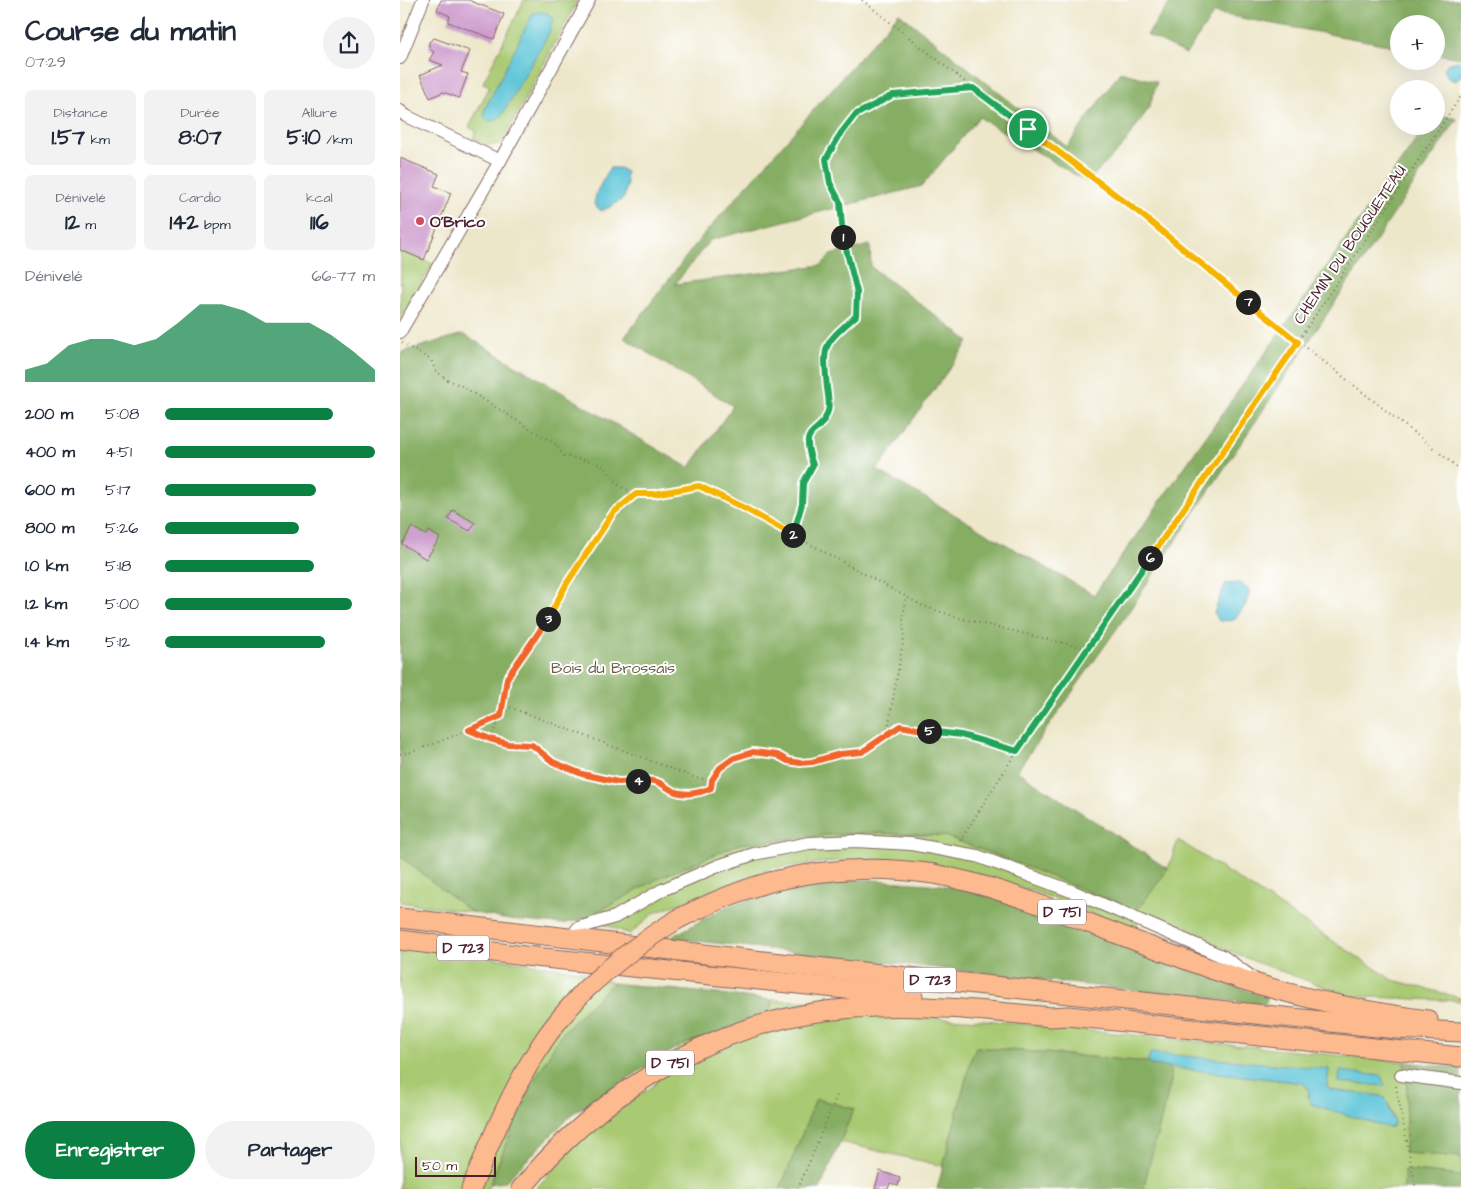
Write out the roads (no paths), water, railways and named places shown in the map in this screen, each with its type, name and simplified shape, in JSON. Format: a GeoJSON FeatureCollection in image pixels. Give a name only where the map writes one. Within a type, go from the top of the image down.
{"type":"FeatureCollection","features":[{"type":"Feature","properties":{"kind":"highway","name":"D 751"},"geometry":{"type":"LineString","coordinates":[[471,1189],[518,1084],[549,1033],[584,991],[621,957],[650,936],[680,918],[753,887],[795,877],[846,870],[877,870],[933,874],[963,880],[1024,899],[1213,970],[1264,986],[1365,1010],[1461,1025]]}},
{"type":"Feature","properties":{"kind":"highway","name":"D 723"},"geometry":{"type":"LineString","coordinates":[[400,918],[570,939],[1396,1029],[1461,1032]]}},
{"type":"Feature","properties":{"kind":"highway","name":"D 723"},"geometry":{"type":"LineString","coordinates":[[400,940],[544,958],[993,1004],[1051,1011],[1068,1016],[1461,1057]]}},
{"type":"Feature","properties":{"kind":"highway","name":"D 751"},"geometry":{"type":"LineString","coordinates":[[521,1189],[543,1162],[588,1119],[638,1082],[686,1054],[766,1025],[811,1013],[892,1007],[937,1007],[1050,1017],[1068,1016]]}},
{"type":"Feature","properties":{"kind":"street"},"geometry":{"type":"LineString","coordinates":[[400,58],[423,0]]}},
{"type":"Feature","properties":{"kind":"street"},"geometry":{"type":"LineString","coordinates":[[400,332],[500,161],[589,0]]}},
{"type":"Feature","properties":{"kind":"street"},"geometry":{"type":"LineString","coordinates":[[400,111],[418,122],[500,161]]}},
{"type":"Feature","properties":{"kind":"street"},"geometry":{"type":"LineString","coordinates":[[570,939],[578,928],[615,917],[662,890],[718,866],[754,854],[809,843],[856,841],[911,844],[977,856],[1023,872],[1129,915],[1224,957],[1264,986]]}},
{"type":"Feature","properties":{"kind":"street"},"geometry":{"type":"LineString","coordinates":[[1400,1075],[1461,1083]]}},
{"type":"Feature","properties":{"kind":"water"},"geometry":{"type":"Polygon","coordinates":[[[543,12],[549,14],[553,19],[548,35],[502,115],[495,121],[489,121],[484,116],[485,109],[533,13],[543,12]]]}},
{"type":"Feature","properties":{"kind":"water"},"geometry":{"type":"Polygon","coordinates":[[[1457,61],[1461,62],[1461,76],[1456,81],[1448,78],[1444,70],[1447,64],[1457,61]]]}},
{"type":"Feature","properties":{"kind":"water"},"geometry":{"type":"Polygon","coordinates":[[[610,168],[620,168],[626,172],[627,184],[624,198],[601,211],[594,204],[597,191],[610,168]]]}},
{"type":"Feature","properties":{"kind":"water"},"geometry":{"type":"Polygon","coordinates":[[[1240,583],[1250,591],[1245,606],[1234,620],[1219,621],[1214,613],[1225,584],[1240,583]]]}},
{"type":"Feature","properties":{"kind":"water"},"geometry":{"type":"Polygon","coordinates":[[[1150,1053],[1329,1069],[1327,1086],[1330,1090],[1381,1096],[1386,1099],[1394,1123],[1390,1128],[1311,1104],[1308,1097],[1309,1089],[1304,1083],[1151,1065],[1148,1062],[1150,1053]]]}},
{"type":"Feature","properties":{"kind":"water"},"geometry":{"type":"Polygon","coordinates":[[[1340,1071],[1381,1076],[1385,1086],[1339,1082],[1340,1071]]]}},
{"type":"Feature","properties":{"kind":"place","name":"O'Brico"},"geometry":{"type":"Point","coordinates":[420,221]}},
{"type":"Feature","properties":{"kind":"park label","name":"Bois du Brossais"},"geometry":{"type":"Point","coordinates":[613,667]}}]}
